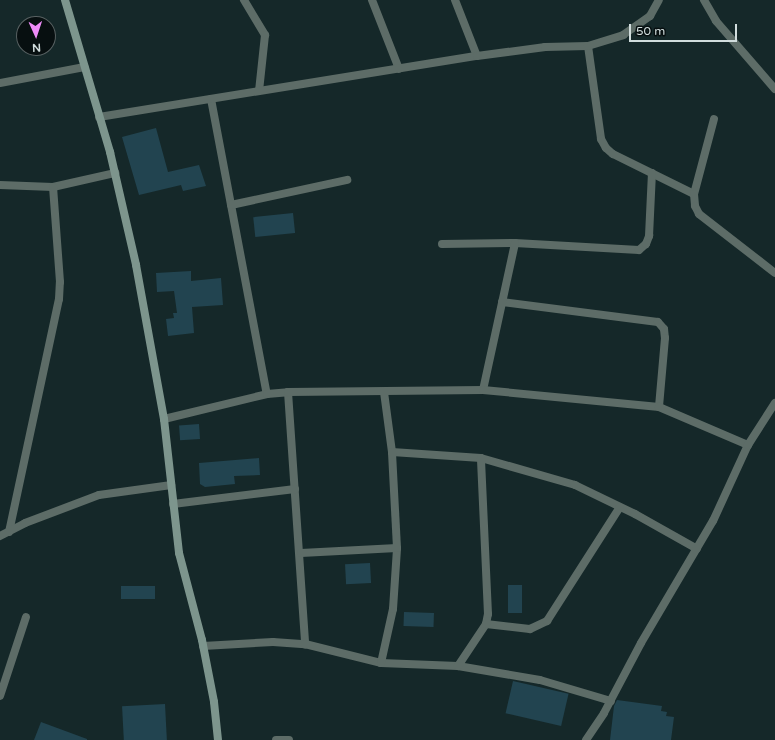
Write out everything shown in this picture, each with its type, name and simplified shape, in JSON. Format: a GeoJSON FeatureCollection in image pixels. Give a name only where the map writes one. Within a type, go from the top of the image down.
{"type":"FeatureCollection","features":[{"type":"Feature","properties":{"kind":"street"},"geometry":{"type":"LineString","coordinates":[[65,0],[115,173],[136,265],[164,419],[179,554],[203,646],[218,740]]}},
{"type":"Feature","properties":{"kind":"street"},"geometry":{"type":"LineString","coordinates":[[244,0],[265,35],[259,91]]}},
{"type":"Feature","properties":{"kind":"street"},"geometry":{"type":"LineString","coordinates":[[372,0],[399,69]]}},
{"type":"Feature","properties":{"kind":"street"},"geometry":{"type":"LineString","coordinates":[[455,0],[477,56]]}},
{"type":"Feature","properties":{"kind":"street"},"geometry":{"type":"LineString","coordinates":[[99,118],[477,56],[545,47],[588,46],[623,35],[650,16],[659,0]]}},
{"type":"Feature","properties":{"kind":"street"},"geometry":{"type":"LineString","coordinates":[[704,0],[716,21],[775,89]]}},
{"type":"Feature","properties":{"kind":"street"},"geometry":{"type":"LineString","coordinates":[[588,46],[601,139],[614,154],[694,194]]}},
{"type":"Feature","properties":{"kind":"street"},"geometry":{"type":"LineString","coordinates":[[0,83],[85,67]]}},
{"type":"Feature","properties":{"kind":"street"},"geometry":{"type":"LineString","coordinates":[[211,99],[267,394]]}},
{"type":"Feature","properties":{"kind":"street"},"geometry":{"type":"LineString","coordinates":[[714,119],[694,194],[695,206],[699,214],[775,273]]}},
{"type":"Feature","properties":{"kind":"street"},"geometry":{"type":"LineString","coordinates":[[0,184],[53,187],[115,173]]}},
{"type":"Feature","properties":{"kind":"street"},"geometry":{"type":"LineString","coordinates":[[442,244],[515,243],[639,250],[646,244],[649,236],[652,173]]}},
{"type":"Feature","properties":{"kind":"street"},"geometry":{"type":"LineString","coordinates":[[231,205],[347,180]]}},
{"type":"Feature","properties":{"kind":"street"},"geometry":{"type":"LineString","coordinates":[[9,532],[59,299],[60,282],[53,187]]}},
{"type":"Feature","properties":{"kind":"street"},"geometry":{"type":"LineString","coordinates":[[483,390],[515,243]]}},
{"type":"Feature","properties":{"kind":"street"},"geometry":{"type":"LineString","coordinates":[[502,302],[658,322],[664,329],[665,338],[659,407]]}},
{"type":"Feature","properties":{"kind":"street"},"geometry":{"type":"LineString","coordinates":[[164,419],[267,394],[288,392],[483,390],[659,407],[748,444]]}},
{"type":"Feature","properties":{"kind":"street"},"geometry":{"type":"LineString","coordinates":[[288,392],[301,553],[305,644]]}},
{"type":"Feature","properties":{"kind":"street"},"geometry":{"type":"LineString","coordinates":[[382,663],[393,609],[397,548],[392,452],[384,392]]}},
{"type":"Feature","properties":{"kind":"street"},"geometry":{"type":"LineString","coordinates":[[586,740],[611,701],[713,521],[748,444],[775,403]]}},
{"type":"Feature","properties":{"kind":"street"},"geometry":{"type":"LineString","coordinates":[[392,452],[482,458],[575,485],[620,507],[697,549]]}},
{"type":"Feature","properties":{"kind":"street"},"geometry":{"type":"LineString","coordinates":[[458,666],[486,624],[488,614],[482,458]]}},
{"type":"Feature","properties":{"kind":"street"},"geometry":{"type":"LineString","coordinates":[[0,536],[99,496],[171,486]]}},
{"type":"Feature","properties":{"kind":"street"},"geometry":{"type":"LineString","coordinates":[[173,504],[296,489]]}},
{"type":"Feature","properties":{"kind":"street"},"geometry":{"type":"LineString","coordinates":[[486,624],[530,629],[546,621],[620,507]]}},
{"type":"Feature","properties":{"kind":"street"},"geometry":{"type":"LineString","coordinates":[[301,553],[397,548]]}},
{"type":"Feature","properties":{"kind":"street"},"geometry":{"type":"LineString","coordinates":[[0,696],[26,618]]}},
{"type":"Feature","properties":{"kind":"street"},"geometry":{"type":"LineString","coordinates":[[203,646],[273,642],[305,644],[382,663],[458,666],[540,680],[611,701]]}},
{"type":"Feature","properties":{"kind":"street"},"geometry":{"type":"LineString","coordinates":[[276,740],[288,740]]}},
{"type":"Feature","properties":{"kind":"building"},"geometry":{"type":"Polygon","coordinates":[[[156,128],[168,172],[199,165],[206,186],[183,191],[181,185],[139,195],[122,137],[156,128]]]}},
{"type":"Feature","properties":{"kind":"building"},"geometry":{"type":"Polygon","coordinates":[[[293,213],[295,233],[255,237],[253,217],[293,213]]]}},
{"type":"Feature","properties":{"kind":"building"},"geometry":{"type":"Polygon","coordinates":[[[191,271],[191,281],[221,278],[223,305],[192,307],[194,333],[168,336],[166,319],[174,318],[173,313],[177,313],[174,291],[157,292],[156,273],[191,271]]]}},
{"type":"Feature","properties":{"kind":"building"},"geometry":{"type":"Polygon","coordinates":[[[199,424],[200,439],[180,440],[179,425],[199,424]]]}},
{"type":"Feature","properties":{"kind":"building"},"geometry":{"type":"Polygon","coordinates":[[[259,458],[260,475],[234,476],[235,484],[205,487],[200,484],[199,463],[259,458]]]}},
{"type":"Feature","properties":{"kind":"building"},"geometry":{"type":"Polygon","coordinates":[[[370,563],[371,583],[346,584],[345,564],[370,563]]]}},
{"type":"Feature","properties":{"kind":"building"},"geometry":{"type":"Polygon","coordinates":[[[508,585],[522,585],[522,613],[508,613],[508,585]]]}},
{"type":"Feature","properties":{"kind":"building"},"geometry":{"type":"Polygon","coordinates":[[[121,586],[155,586],[155,599],[121,599],[121,586]]]}},
{"type":"Feature","properties":{"kind":"building"},"geometry":{"type":"Polygon","coordinates":[[[404,612],[434,613],[433,627],[404,626],[404,612]]]}},
{"type":"Feature","properties":{"kind":"building"},"geometry":{"type":"Polygon","coordinates":[[[513,681],[569,694],[561,726],[506,713],[513,681]]]}},
{"type":"Feature","properties":{"kind":"building"},"geometry":{"type":"Polygon","coordinates":[[[617,700],[662,706],[661,711],[667,712],[666,716],[674,717],[671,740],[610,740],[614,706],[617,700]]]}},
{"type":"Feature","properties":{"kind":"building"},"geometry":{"type":"Polygon","coordinates":[[[165,704],[167,740],[124,740],[122,706],[165,704]]]}},
{"type":"Feature","properties":{"kind":"building"},"geometry":{"type":"Polygon","coordinates":[[[41,722],[87,739],[87,740],[34,740],[41,722]]]}}]}
